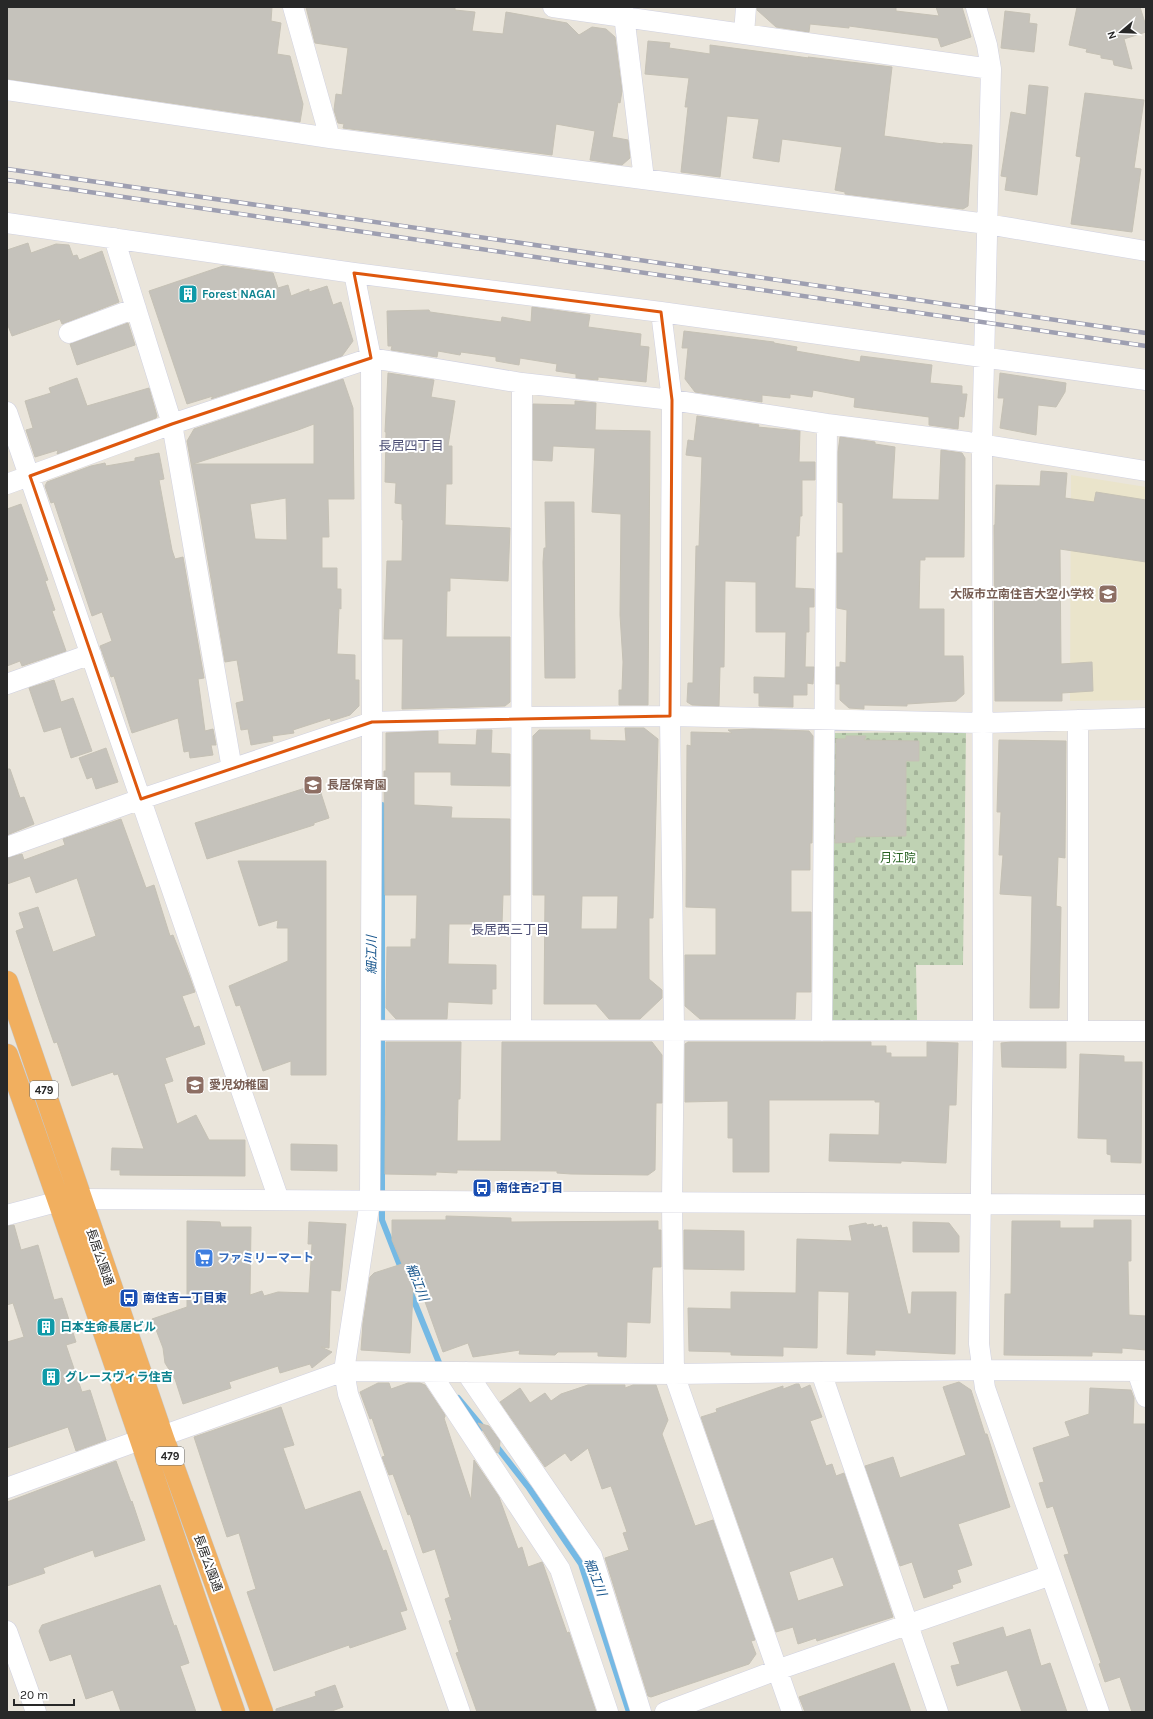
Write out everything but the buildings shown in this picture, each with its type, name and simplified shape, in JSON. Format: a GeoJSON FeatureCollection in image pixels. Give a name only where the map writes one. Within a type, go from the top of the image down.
{"type":"FeatureCollection","features":[{"type":"Feature","properties":{"kind":"highway","name":"長居公園通"},"geometry":{"type":"LineString","coordinates":[[7,982],[140,1440],[234,1712]]}},
{"type":"Feature","properties":{"kind":"highway","name":"長居公園通"},"geometry":{"type":"LineString","coordinates":[[7,1055],[70,1200],[162,1436],[262,1712]]}},
{"type":"Feature","properties":{"kind":"street"},"geometry":{"type":"LineString","coordinates":[[292,7],[330,138]]}},
{"type":"Feature","properties":{"kind":"street"},"geometry":{"type":"LineString","coordinates":[[553,7],[623,12],[744,34],[991,69]]}},
{"type":"Feature","properties":{"kind":"street"},"geometry":{"type":"LineString","coordinates":[[744,34],[746,7]]}},
{"type":"Feature","properties":{"kind":"street"},"geometry":{"type":"LineString","coordinates":[[976,7],[987,45],[991,69],[982,444],[983,1032],[982,1204],[979,1344],[985,1388],[1099,1712]]}},
{"type":"Feature","properties":{"kind":"street"},"geometry":{"type":"LineString","coordinates":[[623,12],[644,179]]}},
{"type":"Feature","properties":{"kind":"street"},"geometry":{"type":"LineString","coordinates":[[7,90],[330,138],[987,224],[1146,251]]}},
{"type":"Feature","properties":{"kind":"street"},"geometry":{"type":"LineString","coordinates":[[7,223],[354,273],[661,312],[1146,380]]}},
{"type":"Feature","properties":{"kind":"street"},"geometry":{"type":"LineString","coordinates":[[114,238],[172,424],[232,769]]}},
{"type":"Feature","properties":{"kind":"street"},"geometry":{"type":"LineString","coordinates":[[354,273],[371,358],[372,1030],[370,1201],[344,1371],[348,1394],[460,1712]]}},
{"type":"Feature","properties":{"kind":"street"},"geometry":{"type":"LineString","coordinates":[[69,332],[136,308]]}},
{"type":"Feature","properties":{"kind":"street"},"geometry":{"type":"LineString","coordinates":[[661,312],[672,400],[670,716],[674,1031],[672,1202],[674,1374],[792,1712]]}},
{"type":"Feature","properties":{"kind":"street"},"geometry":{"type":"LineString","coordinates":[[7,484],[172,424],[371,358],[522,383],[672,400],[827,424],[982,444],[1146,471]]}},
{"type":"Feature","properties":{"kind":"street"},"geometry":{"type":"LineString","coordinates":[[521,1030],[523,717],[522,383]]}},
{"type":"Feature","properties":{"kind":"street"},"geometry":{"type":"LineString","coordinates":[[7,412],[280,1200]]}},
{"type":"Feature","properties":{"kind":"street"},"geometry":{"type":"LineString","coordinates":[[822,1031],[823,719],[827,424]]}},
{"type":"Feature","properties":{"kind":"street"},"geometry":{"type":"LineString","coordinates":[[7,684],[91,654]]}},
{"type":"Feature","properties":{"kind":"street"},"geometry":{"type":"LineString","coordinates":[[7,847],[141,799],[372,722],[523,717],[670,716],[982,723],[1146,718]]}},
{"type":"Feature","properties":{"kind":"street"},"geometry":{"type":"LineString","coordinates":[[1078,720],[1078,1031]]}},
{"type":"Feature","properties":{"kind":"street"},"geometry":{"type":"LineString","coordinates":[[372,1030],[983,1032],[1146,1031]]}},
{"type":"Feature","properties":{"kind":"street"},"geometry":{"type":"LineString","coordinates":[[7,1215],[70,1200],[1146,1205]]}},
{"type":"Feature","properties":{"kind":"street"},"geometry":{"type":"LineString","coordinates":[[162,1436],[344,1371],[674,1374],[982,1370],[1141,1371],[1146,1398]]}},
{"type":"Feature","properties":{"kind":"street"},"geometry":{"type":"LineString","coordinates":[[430,1372],[560,1569],[608,1712]]}},
{"type":"Feature","properties":{"kind":"street"},"geometry":{"type":"LineString","coordinates":[[466,1372],[592,1556],[641,1712]]}},
{"type":"Feature","properties":{"kind":"street"},"geometry":{"type":"LineString","coordinates":[[821,1372],[938,1712]]}},
{"type":"Feature","properties":{"kind":"street"},"geometry":{"type":"LineString","coordinates":[[7,1488],[140,1440]]}},
{"type":"Feature","properties":{"kind":"street"},"geometry":{"type":"LineString","coordinates":[[664,1712],[777,1670],[1051,1575]]}},
{"type":"Feature","properties":{"kind":"street"},"geometry":{"type":"LineString","coordinates":[[7,1631],[36,1712]]}},
{"type":"Feature","properties":{"kind":"highlighted area"},"geometry":{"type":"Polygon","coordinates":[[[354,273],[661,312],[672,400],[670,716],[372,722],[141,799],[30,476],[172,424],[371,358],[354,273]]]}},
{"type":"Feature","properties":{"kind":"shaded area","name":"大阪市立南住吉大空小学校"},"geometry":{"type":"Polygon","coordinates":[[[1071,475],[1146,487],[1146,700],[1070,701],[1071,475]]]}},
{"type":"Feature","properties":{"kind":"green space","name":"月江院"},"geometry":{"type":"Polygon","coordinates":[[[966,732],[963,965],[916,965],[917,1020],[831,1020],[832,733],[966,732]]]}},
{"type":"Feature","properties":{"kind":"waterway","name":"細江川"},"geometry":{"type":"LineString","coordinates":[[382,805],[382,1220],[402,1271]]}},
{"type":"Feature","properties":{"kind":"waterway","name":"細江川"},"geometry":{"type":"LineString","coordinates":[[410,1291],[442,1370]]}},
{"type":"Feature","properties":{"kind":"waterway","name":"細江川"},"geometry":{"type":"LineString","coordinates":[[458,1398],[483,1428]]}},
{"type":"Feature","properties":{"kind":"waterway","name":"細江川"},"geometry":{"type":"LineString","coordinates":[[494,1443],[529,1488],[581,1564],[629,1712]]}},
{"type":"Feature","properties":{"kind":"railway"},"geometry":{"type":"LineString","coordinates":[[7,169],[1146,333]]}},
{"type":"Feature","properties":{"kind":"railway"},"geometry":{"type":"LineString","coordinates":[[7,180],[1146,346]]}},
{"type":"Feature","properties":{"kind":"place","name":"Forest NAGAI"},"geometry":{"type":"Point","coordinates":[188,294]}},
{"type":"Feature","properties":{"kind":"place","name":"大阪市立南住吉大空小学校"},"geometry":{"type":"Point","coordinates":[1108,594]}},
{"type":"Feature","properties":{"kind":"place","name":"長居保育園"},"geometry":{"type":"Point","coordinates":[313,785]}},
{"type":"Feature","properties":{"kind":"place","name":"愛児幼稚園"},"geometry":{"type":"Point","coordinates":[195,1085]}},
{"type":"Feature","properties":{"kind":"place","name":"南住吉2丁目"},"geometry":{"type":"Point","coordinates":[482,1188]}},
{"type":"Feature","properties":{"kind":"place","name":"ファミリーマート"},"geometry":{"type":"Point","coordinates":[204,1258]}},
{"type":"Feature","properties":{"kind":"place","name":"南住吉一丁目東"},"geometry":{"type":"Point","coordinates":[129,1298]}},
{"type":"Feature","properties":{"kind":"place","name":"日本生命長居ビル"},"geometry":{"type":"Point","coordinates":[46,1327]}},
{"type":"Feature","properties":{"kind":"place","name":"グレースヴィラ住吉"},"geometry":{"type":"Point","coordinates":[51,1377]}},
{"type":"Feature","properties":{"kind":"district","name":"長居四丁目"},"geometry":{"type":"Point","coordinates":[411,445]}},
{"type":"Feature","properties":{"kind":"district","name":"長居西三丁目"},"geometry":{"type":"Point","coordinates":[510,929]}}]}
